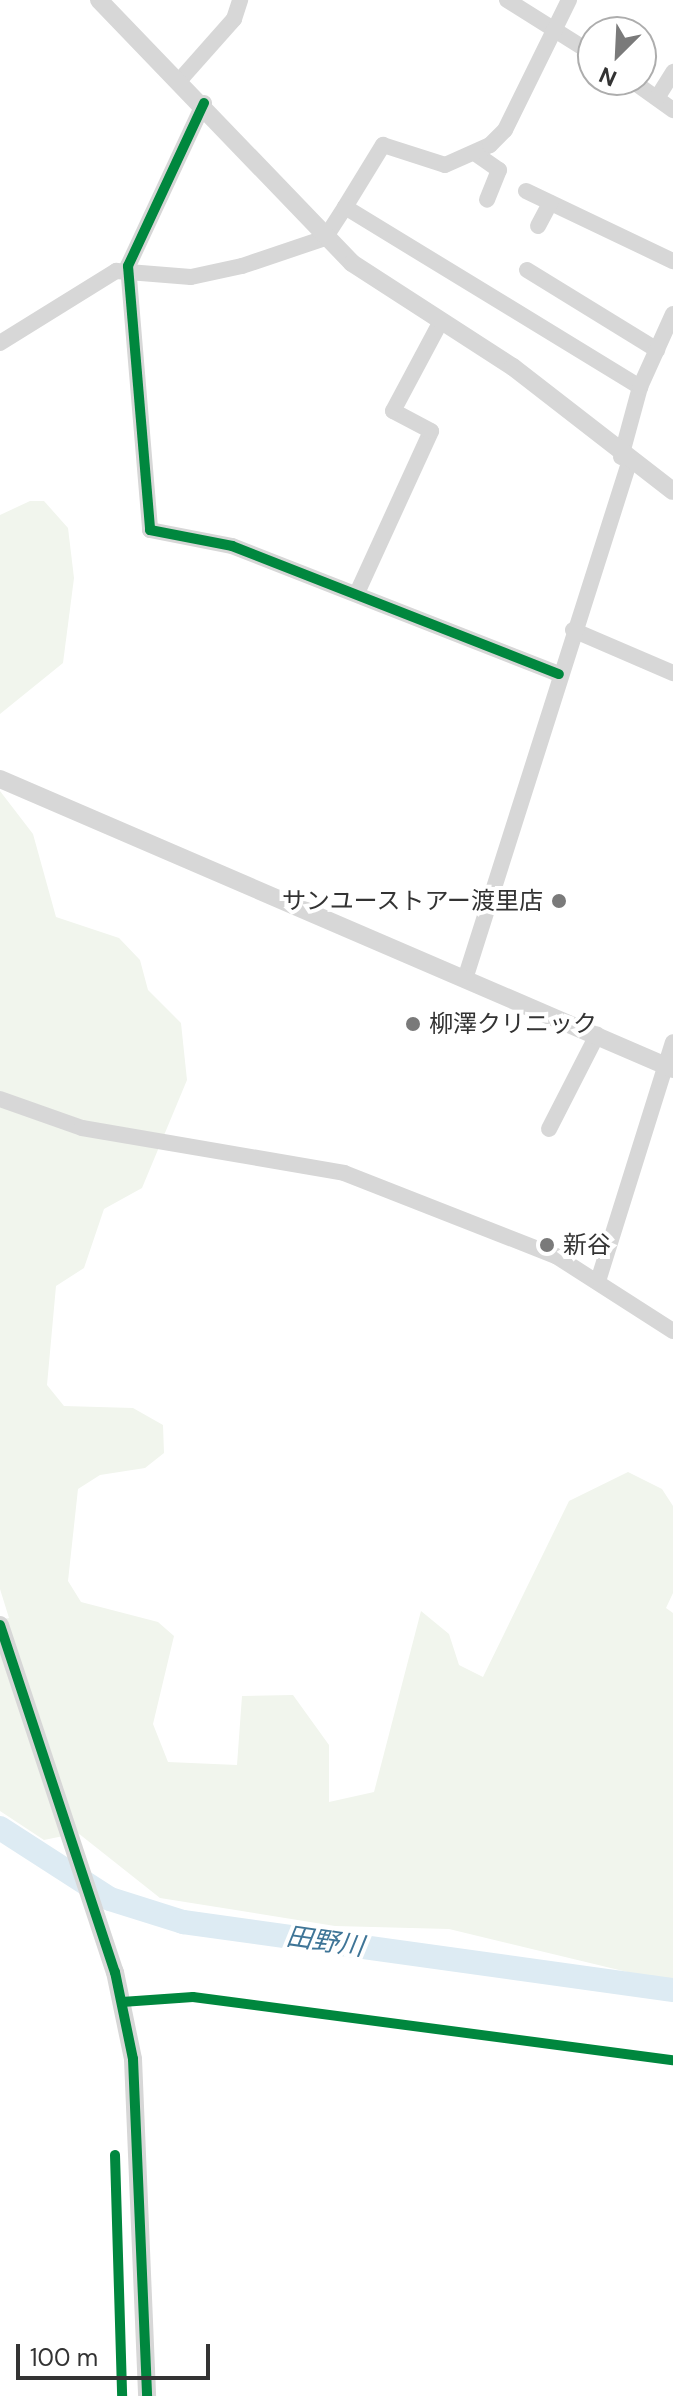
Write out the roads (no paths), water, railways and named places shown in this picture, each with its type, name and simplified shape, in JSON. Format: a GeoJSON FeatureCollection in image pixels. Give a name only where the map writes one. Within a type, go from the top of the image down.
{"type":"FeatureCollection","features":[{"type":"Feature","properties":{"kind":"street"},"geometry":{"type":"LineString","coordinates":[[99,0],[204,103],[325,238],[374,281],[513,367],[625,460],[673,491]]}},
{"type":"Feature","properties":{"kind":"street"},"geometry":{"type":"LineString","coordinates":[[179,81],[234,19],[240,0]]}},
{"type":"Feature","properties":{"kind":"street"},"geometry":{"type":"LineString","coordinates":[[507,0],[577,43]]}},
{"type":"Feature","properties":{"kind":"street"},"geometry":{"type":"LineString","coordinates":[[0,343],[128,266],[191,277],[325,238],[383,145],[445,165],[476,154],[505,130],[569,0]]}},
{"type":"Feature","properties":{"kind":"street"},"geometry":{"type":"LineString","coordinates":[[657,98],[673,72]]}},
{"type":"Feature","properties":{"kind":"street"},"geometry":{"type":"LineString","coordinates":[[654,96],[673,110]]}},
{"type":"Feature","properties":{"kind":"street"},"geometry":{"type":"LineString","coordinates":[[204,103],[128,266],[150,530],[185,532],[357,593],[559,674]]}},
{"type":"Feature","properties":{"kind":"street"},"geometry":{"type":"LineString","coordinates":[[476,154],[499,170],[487,200]]}},
{"type":"Feature","properties":{"kind":"street"},"geometry":{"type":"LineString","coordinates":[[526,191],[673,261]]}},
{"type":"Feature","properties":{"kind":"street"},"geometry":{"type":"LineString","coordinates":[[538,226],[550,203]]}},
{"type":"Feature","properties":{"kind":"street"},"geometry":{"type":"LineString","coordinates":[[345,207],[640,387]]}},
{"type":"Feature","properties":{"kind":"street"},"geometry":{"type":"LineString","coordinates":[[527,270],[657,350]]}},
{"type":"Feature","properties":{"kind":"street"},"geometry":{"type":"LineString","coordinates":[[465,979],[625,460],[640,387],[673,314]]}},
{"type":"Feature","properties":{"kind":"street"},"geometry":{"type":"LineString","coordinates":[[357,593],[431,431],[393,411],[441,321]]}},
{"type":"Feature","properties":{"kind":"street"},"geometry":{"type":"LineString","coordinates":[[573,630],[673,673]]}},
{"type":"Feature","properties":{"kind":"street"},"geometry":{"type":"LineString","coordinates":[[0,779],[668,1067]]}},
{"type":"Feature","properties":{"kind":"street"},"geometry":{"type":"LineString","coordinates":[[549,1129],[597,1035]]}},
{"type":"Feature","properties":{"kind":"street"},"geometry":{"type":"LineString","coordinates":[[599,1278],[668,1067],[673,1042]]}},
{"type":"Feature","properties":{"kind":"street"},"geometry":{"type":"LineString","coordinates":[[0,1099],[82,1128],[344,1173],[599,1278],[673,1331]]}},
{"type":"Feature","properties":{"kind":"street"},"geometry":{"type":"LineString","coordinates":[[0,1625],[115,1972],[133,2059],[147,2396]]}},
{"type":"Feature","properties":{"kind":"waterway","name":"田野川"},"geometry":{"type":"LineString","coordinates":[[0,1828],[110,1899],[183,1922],[673,1990]]}},
{"type":"Feature","properties":{"kind":"place","name":"サンユーストアー渡里店"},"geometry":{"type":"Point","coordinates":[559,901]}},
{"type":"Feature","properties":{"kind":"place","name":"柳澤クリニック"},"geometry":{"type":"Point","coordinates":[413,1024]}},
{"type":"Feature","properties":{"kind":"place","name":"新谷"},"geometry":{"type":"Point","coordinates":[547,1245]}}]}
